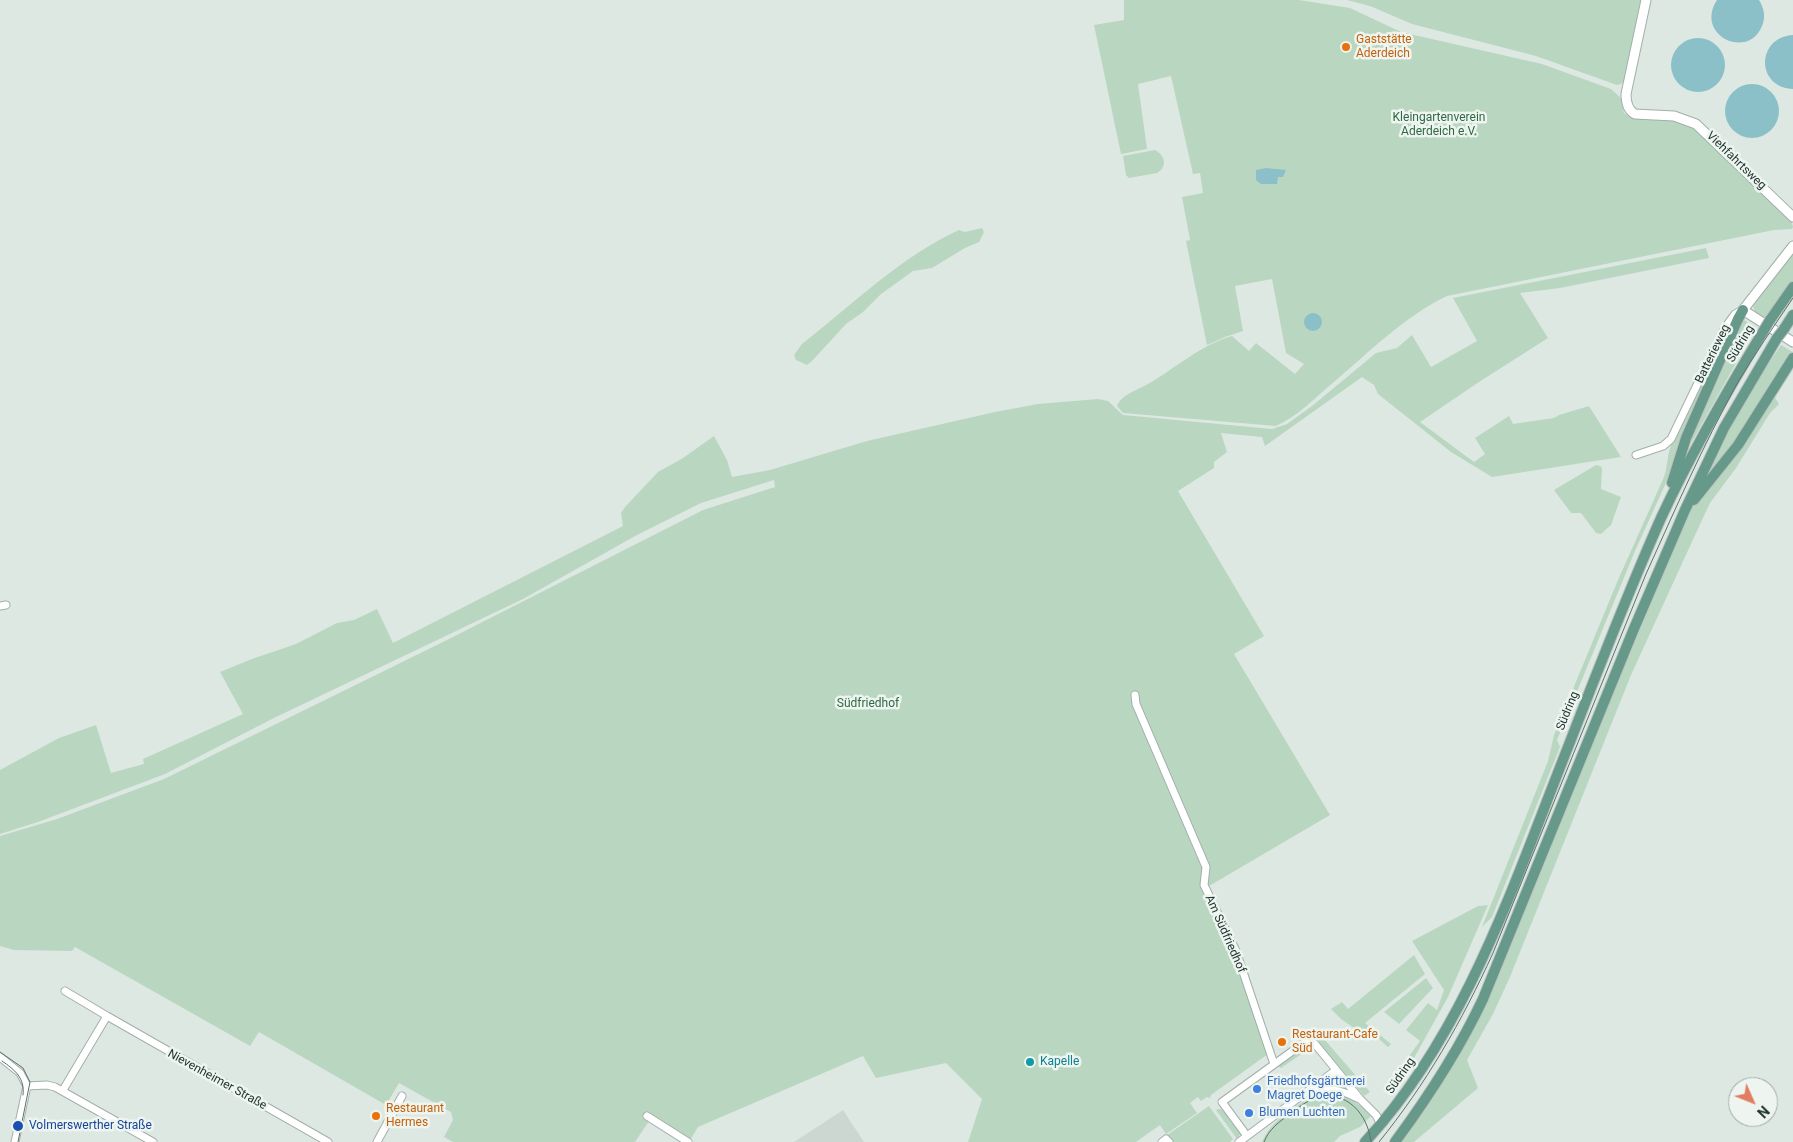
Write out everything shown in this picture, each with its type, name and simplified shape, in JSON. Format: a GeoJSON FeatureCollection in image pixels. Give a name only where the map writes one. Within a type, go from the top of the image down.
{"type":"FeatureCollection","features":[{"type":"Feature","properties":{"kind":"main road","name":"Südring"},"geometry":{"type":"LineString","coordinates":[[1365,1142],[1415,1080],[1440,1040],[1494,932],[1583,708],[1662,517],[1711,420],[1770,320],[1793,287]]}},
{"type":"Feature","properties":{"kind":"main road"},"geometry":{"type":"LineString","coordinates":[[1662,517],[1686,438],[1743,310]]}},
{"type":"Feature","properties":{"kind":"main road"},"geometry":{"type":"LineString","coordinates":[[1395,1142],[1443,1074],[1483,998],[1633,631],[1685,510],[1724,428],[1793,315]]}},
{"type":"Feature","properties":{"kind":"main road"},"geometry":{"type":"LineString","coordinates":[[1685,510],[1738,445],[1793,358]]}},
{"type":"Feature","properties":{"kind":"street","name":"Viehfahrtsweg"},"geometry":{"type":"LineString","coordinates":[[1646,0],[1626,94],[1626,102],[1633,113],[1674,116],[1696,124],[1793,217]]}},
{"type":"Feature","properties":{"kind":"street","name":"Batterieweg"},"geometry":{"type":"LineString","coordinates":[[1636,455],[1663,446],[1671,439],[1728,320],[1743,310],[1793,246]]}},
{"type":"Feature","properties":{"kind":"street"},"geometry":{"type":"LineString","coordinates":[[1743,310],[1793,342]]}},
{"type":"Feature","properties":{"kind":"street","name":"Am Südfriedhof"},"geometry":{"type":"LineString","coordinates":[[1135,695],[1136,704],[1206,867],[1204,885],[1236,951],[1274,1064]]}},
{"type":"Feature","properties":{"kind":"street","name":"Nievenheimer Straße"},"geometry":{"type":"LineString","coordinates":[[65,991],[328,1142]]}},
{"type":"Feature","properties":{"kind":"street"},"geometry":{"type":"LineString","coordinates":[[63,1090],[107,1016]]}},
{"type":"Feature","properties":{"kind":"street"},"geometry":{"type":"LineString","coordinates":[[1247,1136],[1222,1102],[1310,1040],[1316,1044],[1360,1099],[1376,1115],[1381,1124]]}},
{"type":"Feature","properties":{"kind":"street"},"geometry":{"type":"LineString","coordinates":[[0,1057],[20,1073],[27,1086],[15,1142]]}},
{"type":"Feature","properties":{"kind":"street"},"geometry":{"type":"LineString","coordinates":[[1238,1142],[1336,1070]]}},
{"type":"Feature","properties":{"kind":"street"},"geometry":{"type":"LineString","coordinates":[[27,1086],[47,1085],[63,1090],[154,1142]]}},
{"type":"Feature","properties":{"kind":"street"},"geometry":{"type":"LineString","coordinates":[[1305,1093],[1322,1089],[1333,1089],[1360,1099]]}},
{"type":"Feature","properties":{"kind":"street"},"geometry":{"type":"LineString","coordinates":[[377,1142],[402,1096]]}},
{"type":"Feature","properties":{"kind":"street"},"geometry":{"type":"LineString","coordinates":[[647,1116],[688,1142]]}},
{"type":"Feature","properties":{"kind":"street"},"geometry":{"type":"LineString","coordinates":[[1162,1142],[1166,1139],[1169,1142]]}},
{"type":"Feature","properties":{"kind":"shaded area"},"geometry":{"type":"Polygon","coordinates":[[[843,1110],[864,1142],[794,1142],[843,1110]]]}},
{"type":"Feature","properties":{"kind":"green space","name":"Kleingartenverein Aderdeich e.V."},"geometry":{"type":"Polygon","coordinates":[[[1124,0],[1299,0],[1350,8],[1401,32],[1542,64],[1611,89],[1621,98],[1624,113],[1630,117],[1680,121],[1698,129],[1791,220],[1793,227],[1792,229],[1774,230],[1447,296],[1415,314],[1370,350],[1304,408],[1276,426],[1123,413],[1117,406],[1126,395],[1158,378],[1209,345],[1232,336],[1249,351],[1256,343],[1295,374],[1304,364],[1286,353],[1272,279],[1235,286],[1243,331],[1207,345],[1186,241],[1190,240],[1182,197],[1203,193],[1200,173],[1193,174],[1171,76],[1138,84],[1147,149],[1121,154],[1094,25],[1124,20],[1124,0]]]}},
{"type":"Feature","properties":{"kind":"green space"},"geometry":{"type":"Polygon","coordinates":[[[1347,0],[1643,0],[1626,79],[1617,85],[1536,56],[1412,24],[1370,6],[1347,0]]]}},
{"type":"Feature","properties":{"kind":"green space"},"geometry":{"type":"Polygon","coordinates":[[[1155,150],[1163,158],[1163,168],[1157,173],[1129,178],[1126,175],[1123,156],[1155,150]]]}},
{"type":"Feature","properties":{"kind":"green space"},"geometry":{"type":"Polygon","coordinates":[[[982,228],[984,232],[979,242],[965,248],[932,268],[913,271],[881,294],[863,312],[846,324],[807,365],[796,360],[794,355],[802,344],[877,282],[937,241],[959,230],[965,232],[982,228]]]}},
{"type":"Feature","properties":{"kind":"green space","name":"Südfriedhof"},"geometry":{"type":"Polygon","coordinates":[[[1706,248],[1709,258],[1560,288],[1520,293],[1548,338],[1420,422],[1474,462],[1485,454],[1475,438],[1509,416],[1513,424],[1554,418],[1589,406],[1621,457],[1492,477],[1451,452],[1378,394],[1374,385],[1362,377],[1265,446],[1262,437],[1221,433],[1227,452],[1214,462],[1214,468],[1178,491],[1264,636],[1234,654],[1330,815],[1204,889],[1232,948],[1268,1054],[1211,1095],[1210,1098],[1207,1097],[1201,1101],[1198,1097],[1190,1103],[1197,1113],[1166,1134],[1160,1125],[1136,1142],[968,1142],[982,1099],[946,1063],[876,1078],[863,1056],[698,1127],[689,1142],[649,1121],[635,1142],[453,1142],[444,1137],[453,1120],[451,1112],[399,1083],[386,1105],[259,1032],[250,1046],[75,947],[72,951],[14,950],[0,946],[0,836],[57,819],[164,779],[445,641],[703,510],[775,487],[774,480],[701,503],[637,535],[523,599],[274,718],[165,774],[38,822],[0,834],[0,770],[59,738],[96,725],[111,773],[144,764],[143,759],[243,714],[220,672],[296,644],[337,623],[354,620],[377,609],[393,643],[623,526],[621,513],[658,472],[683,458],[714,436],[727,460],[732,477],[770,470],[867,441],[1038,404],[1098,399],[1108,401],[1123,415],[1272,429],[1287,424],[1312,406],[1376,353],[1397,348],[1412,335],[1431,367],[1477,341],[1453,298],[1706,248]]]}},
{"type":"Feature","properties":{"kind":"green space"},"geometry":{"type":"Polygon","coordinates":[[[1793,253],[1793,281],[1767,319],[1755,312],[1753,306],[1793,253]]]}},
{"type":"Feature","properties":{"kind":"green space"},"geometry":{"type":"Polygon","coordinates":[[[1734,318],[1675,463],[1635,551],[1557,740],[1560,747],[1492,917],[1482,927],[1548,761],[1554,735],[1618,580],[1664,477],[1670,447],[1709,364],[1734,318]]]}},
{"type":"Feature","properties":{"kind":"green space"},"geometry":{"type":"Polygon","coordinates":[[[1744,320],[1756,327],[1683,458],[1687,444],[1744,320]]]}},
{"type":"Feature","properties":{"kind":"green space"},"geometry":{"type":"Polygon","coordinates":[[[1781,345],[1793,352],[1793,365],[1774,396],[1779,404],[1770,413],[1736,468],[1710,503],[1631,675],[1510,977],[1493,1014],[1467,1060],[1478,1088],[1414,1142],[1399,1142],[1461,1051],[1710,464],[1750,392],[1781,345]]]}},
{"type":"Feature","properties":{"kind":"green space"},"geometry":{"type":"Polygon","coordinates":[[[1596,465],[1602,468],[1601,489],[1621,497],[1611,525],[1601,534],[1596,533],[1581,513],[1571,513],[1554,490],[1596,465]]]}},
{"type":"Feature","properties":{"kind":"green space"},"geometry":{"type":"Polygon","coordinates":[[[1488,905],[1448,997],[1409,1067],[1404,1063],[1420,1041],[1406,1030],[1428,1003],[1437,1010],[1444,990],[1412,941],[1478,906],[1488,905]]]}},
{"type":"Feature","properties":{"kind":"green space"},"geometry":{"type":"Polygon","coordinates":[[[1414,955],[1425,974],[1365,1023],[1391,1044],[1388,1047],[1370,1031],[1366,1036],[1341,1019],[1331,1009],[1342,1002],[1348,1009],[1414,955]]]}},
{"type":"Feature","properties":{"kind":"green space"},"geometry":{"type":"Polygon","coordinates":[[[1426,978],[1433,988],[1399,1024],[1384,1012],[1426,978]]]}},
{"type":"Feature","properties":{"kind":"green space"},"geometry":{"type":"Polygon","coordinates":[[[1318,1032],[1370,1092],[1364,1096],[1313,1036],[1318,1032]]]}},
{"type":"Feature","properties":{"kind":"green space"},"geometry":{"type":"Polygon","coordinates":[[[1307,1045],[1315,1048],[1313,1050],[1309,1049],[1281,1068],[1278,1066],[1307,1045]]]}},
{"type":"Feature","properties":{"kind":"green space"},"geometry":{"type":"Polygon","coordinates":[[[1338,1076],[1351,1091],[1323,1084],[1338,1076]]]}},
{"type":"Feature","properties":{"kind":"green space"},"geometry":{"type":"Polygon","coordinates":[[[1320,1093],[1336,1094],[1348,1098],[1360,1105],[1371,1116],[1360,1127],[1340,1136],[1334,1142],[1262,1142],[1276,1122],[1309,1098],[1308,1096],[1320,1093]]]}},
{"type":"Feature","properties":{"kind":"green space"},"geometry":{"type":"Polygon","coordinates":[[[1209,1106],[1233,1139],[1230,1142],[1173,1142],[1167,1135],[1209,1106]]]}},
{"type":"Feature","properties":{"kind":"green space"},"geometry":{"type":"Polygon","coordinates":[[[1216,1110],[1226,1110],[1241,1133],[1237,1139],[1216,1110]]]}},
{"type":"Feature","properties":{"kind":"water"},"geometry":{"type":"Polygon","coordinates":[[[1717,0],[1759,0],[1763,9],[1764,19],[1762,26],[1755,36],[1746,42],[1736,42],[1726,39],[1717,33],[1712,24],[1712,13],[1717,0]]]}},
{"type":"Feature","properties":{"kind":"water"},"geometry":{"type":"Polygon","coordinates":[[[1793,35],[1792,89],[1780,86],[1771,80],[1765,62],[1767,52],[1772,44],[1781,38],[1793,35]]]}},
{"type":"Feature","properties":{"kind":"water"},"geometry":{"type":"Polygon","coordinates":[[[1698,38],[1717,46],[1725,65],[1717,84],[1698,92],[1679,84],[1671,65],[1679,46],[1698,38]]]}},
{"type":"Feature","properties":{"kind":"water"},"geometry":{"type":"Polygon","coordinates":[[[1752,84],[1762,86],[1771,92],[1777,101],[1779,111],[1777,121],[1771,130],[1762,136],[1752,138],[1742,136],[1733,130],[1727,121],[1725,111],[1727,101],[1733,92],[1742,86],[1752,84]]]}},
{"type":"Feature","properties":{"kind":"water"},"geometry":{"type":"Polygon","coordinates":[[[1266,168],[1286,170],[1283,177],[1278,177],[1277,184],[1261,184],[1256,180],[1256,170],[1266,168]]]}},
{"type":"Feature","properties":{"kind":"water"},"geometry":{"type":"Polygon","coordinates":[[[1313,313],[1319,316],[1322,322],[1319,328],[1313,331],[1307,328],[1304,322],[1307,316],[1313,313]]]}},
{"type":"Feature","properties":{"kind":"tram line"},"geometry":{"type":"LineString","coordinates":[[1379,1142],[1428,1075],[1469,1003],[1493,953],[1646,574],[1679,502],[1737,384],[1793,298]]}},
{"type":"Feature","properties":{"kind":"tram line"},"geometry":{"type":"LineString","coordinates":[[0,1052],[23,1068],[30,1082],[18,1142]]}},
{"type":"Feature","properties":{"kind":"tram line"},"geometry":{"type":"LineString","coordinates":[[2,1061],[21,1079],[23,1095]]}},
{"type":"Feature","properties":{"kind":"tram line"},"geometry":{"type":"LineString","coordinates":[[1264,1142],[1275,1126],[1299,1107],[1312,1099],[1327,1096],[1337,1097],[1354,1106],[1365,1122],[1371,1142]]}},
{"type":"Feature","properties":{"kind":"place","name":"Gaststätte Aderdeich"},"geometry":{"type":"Point","coordinates":[1346,47]}},
{"type":"Feature","properties":{"kind":"place","name":"Restaurant-Cafe Süd"},"geometry":{"type":"Point","coordinates":[1282,1042]}},
{"type":"Feature","properties":{"kind":"place","name":"Kapelle"},"geometry":{"type":"Point","coordinates":[1030,1062]}},
{"type":"Feature","properties":{"kind":"place","name":"Friedhofsgärtnerei Magret Doege"},"geometry":{"type":"Point","coordinates":[1257,1089]}},
{"type":"Feature","properties":{"kind":"place","name":"Blumen Luchten"},"geometry":{"type":"Point","coordinates":[1249,1113]}},
{"type":"Feature","properties":{"kind":"place","name":"Restaurant Hermes"},"geometry":{"type":"Point","coordinates":[376,1116]}},
{"type":"Feature","properties":{"kind":"place","name":"Volmerswerther Straße"},"geometry":{"type":"Point","coordinates":[18,1126]}}]}
